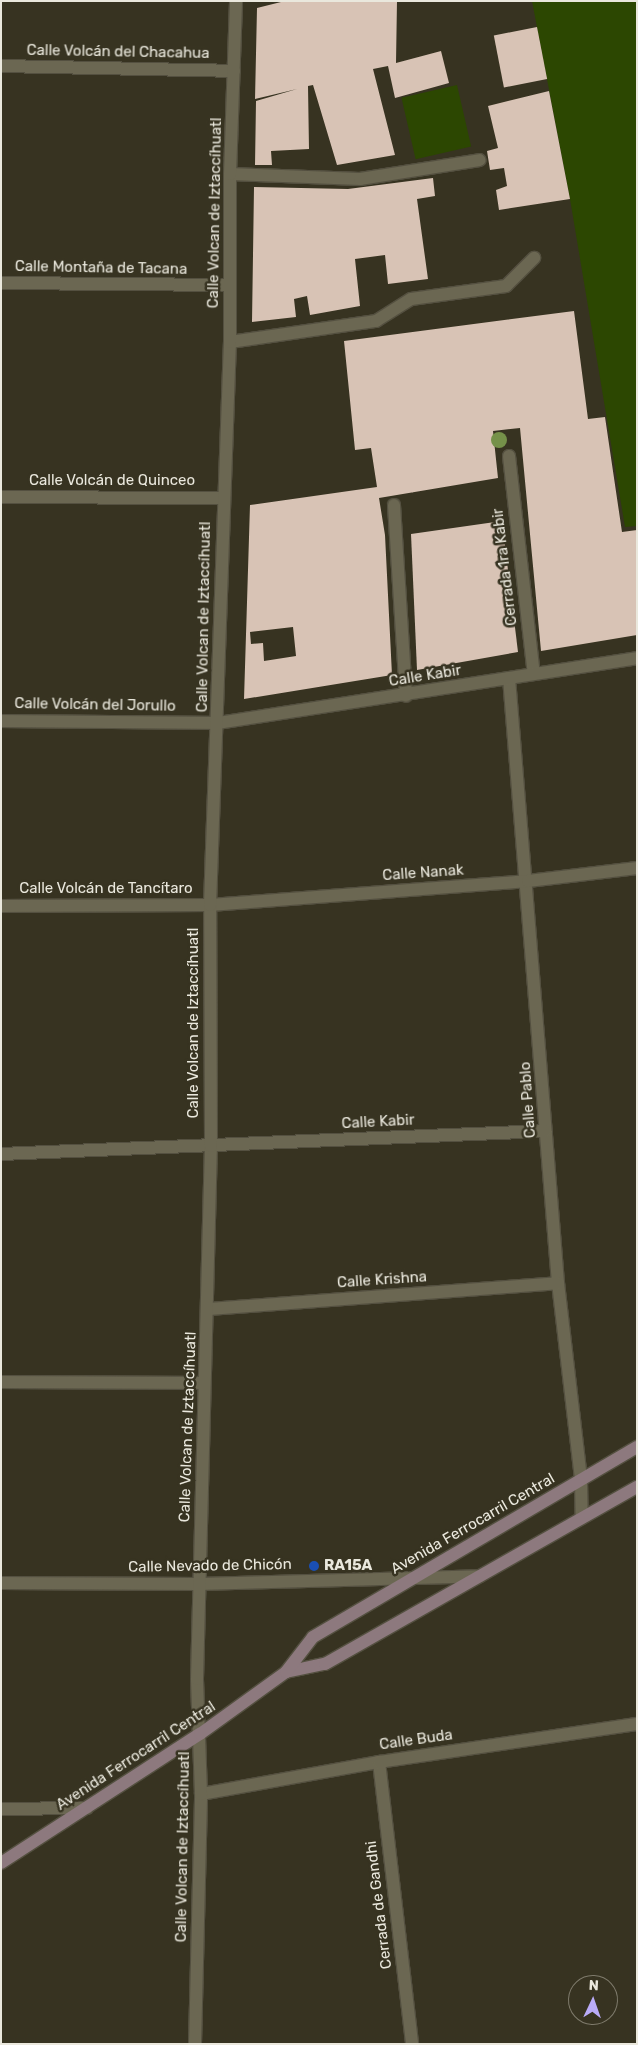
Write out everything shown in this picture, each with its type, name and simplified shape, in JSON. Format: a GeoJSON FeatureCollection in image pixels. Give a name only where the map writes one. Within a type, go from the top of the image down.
{"type":"FeatureCollection","features":[{"type":"Feature","properties":{"kind":"street","name":"Calle Volcan de Iztaccíhuatl"},"geometry":{"type":"LineString","coordinates":[[195,2044],[201,1794],[197,1679],[211,1146],[210,906],[218,723],[223,498],[230,342],[230,174],[236,1]]}},
{"type":"Feature","properties":{"kind":"street","name":"Calle Volcán del Chacahua"},"geometry":{"type":"LineString","coordinates":[[1,66],[234,71]]}},
{"type":"Feature","properties":{"kind":"street"},"geometry":{"type":"LineString","coordinates":[[230,174],[360,179],[480,160]]}},
{"type":"Feature","properties":{"kind":"street"},"geometry":{"type":"LineString","coordinates":[[230,342],[376,322],[411,298],[506,286],[534,258]]}},
{"type":"Feature","properties":{"kind":"street","name":"Calle Montaña de Tacana"},"geometry":{"type":"LineString","coordinates":[[1,283],[230,285]]}},
{"type":"Feature","properties":{"kind":"street","name":"Cerrada 1ra Kabir"},"geometry":{"type":"LineString","coordinates":[[509,456],[534,674]]}},
{"type":"Feature","properties":{"kind":"street","name":"Calle Volcán de Quinceo"},"geometry":{"type":"LineString","coordinates":[[1,497],[223,498]]}},
{"type":"Feature","properties":{"kind":"street"},"geometry":{"type":"LineString","coordinates":[[394,505],[406,696]]}},
{"type":"Feature","properties":{"kind":"street","name":"Calle Kabir"},"geometry":{"type":"LineString","coordinates":[[218,723],[406,696],[637,658]]}},
{"type":"Feature","properties":{"kind":"street","name":"Calle Pablo"},"geometry":{"type":"LineString","coordinates":[[509,678],[528,881],[558,1283],[581,1479],[582,1518]]}},
{"type":"Feature","properties":{"kind":"street","name":"Calle Volcán del Jorullo"},"geometry":{"type":"LineString","coordinates":[[1,721],[218,723]]}},
{"type":"Feature","properties":{"kind":"street","name":"Calle Nanak"},"geometry":{"type":"LineString","coordinates":[[210,906],[528,881],[637,868]]}},
{"type":"Feature","properties":{"kind":"street","name":"Calle Volcán de Tancítaro"},"geometry":{"type":"LineString","coordinates":[[1,906],[210,906]]}},
{"type":"Feature","properties":{"kind":"street","name":"Calle Kabir"},"geometry":{"type":"LineString","coordinates":[[1,1154],[546,1131]]}},
{"type":"Feature","properties":{"kind":"street","name":"Calle Krishna"},"geometry":{"type":"LineString","coordinates":[[208,1309],[558,1283]]}},
{"type":"Feature","properties":{"kind":"street"},"geometry":{"type":"LineString","coordinates":[[1,1382],[204,1384]]}},
{"type":"Feature","properties":{"kind":"street","name":"Avenida Ferrocarril Central"},"geometry":{"type":"LineString","coordinates":[[1,1863],[200,1734],[286,1672],[313,1637],[637,1446]]}},
{"type":"Feature","properties":{"kind":"street","name":"Avenida Ferrocarril Central"},"geometry":{"type":"LineString","coordinates":[[286,1672],[325,1664],[637,1487]]}},
{"type":"Feature","properties":{"kind":"street","name":"Calle Nevado de Chicón"},"geometry":{"type":"LineString","coordinates":[[1,1583],[200,1584],[480,1576]]}},
{"type":"Feature","properties":{"kind":"street","name":"Calle Buda"},"geometry":{"type":"LineString","coordinates":[[201,1794],[379,1762],[637,1724]]}},
{"type":"Feature","properties":{"kind":"street","name":"Cerrada de Gandhi"},"geometry":{"type":"LineString","coordinates":[[379,1762],[412,2044]]}},
{"type":"Feature","properties":{"kind":"street"},"geometry":{"type":"LineString","coordinates":[[1,1809],[87,1808]]}},
{"type":"Feature","properties":{"kind":"green space"},"geometry":{"type":"Polygon","coordinates":[[[532,1],[637,1],[637,526],[625,527],[570,199],[532,1]]]}},
{"type":"Feature","properties":{"kind":"green space"},"geometry":{"type":"Polygon","coordinates":[[[457,85],[471,146],[416,159],[401,98],[457,85]]]}},
{"type":"Feature","properties":{"kind":"building"},"geometry":{"type":"Polygon","coordinates":[[[285,1],[397,1],[396,63],[441,51],[449,83],[395,98],[388,66],[373,69],[395,155],[337,165],[313,85],[308,86],[309,149],[271,151],[272,165],[255,165],[256,101],[297,89],[255,99],[257,8],[285,1]]]}},
{"type":"Feature","properties":{"kind":"building"},"geometry":{"type":"Polygon","coordinates":[[[537,27],[547,79],[504,87],[494,35],[537,27]]]}},
{"type":"Feature","properties":{"kind":"building"},"geometry":{"type":"Polygon","coordinates":[[[549,91],[570,199],[499,210],[496,190],[507,186],[504,168],[490,170],[487,151],[498,148],[488,106],[549,91]]]}},
{"type":"Feature","properties":{"kind":"building"},"geometry":{"type":"Polygon","coordinates":[[[433,178],[435,196],[417,199],[428,279],[388,284],[385,255],[355,259],[360,306],[310,315],[307,296],[294,299],[296,317],[252,322],[254,187],[348,189],[433,178]]]}},
{"type":"Feature","properties":{"kind":"building"},"geometry":{"type":"Polygon","coordinates":[[[574,311],[588,419],[605,417],[622,532],[637,530],[637,635],[541,651],[520,428],[493,431],[498,478],[379,498],[385,535],[392,675],[244,699],[250,505],[377,487],[371,448],[355,450],[344,341],[574,311]],[[293,627],[250,632],[251,644],[263,643],[264,661],[296,656],[293,627]]]}},
{"type":"Feature","properties":{"kind":"building"},"geometry":{"type":"Polygon","coordinates":[[[502,521],[518,652],[417,670],[411,534],[502,521]]]}},
{"type":"Feature","properties":{"kind":"place","name":"RA15A"},"geometry":{"type":"Point","coordinates":[314,1566]}}]}
